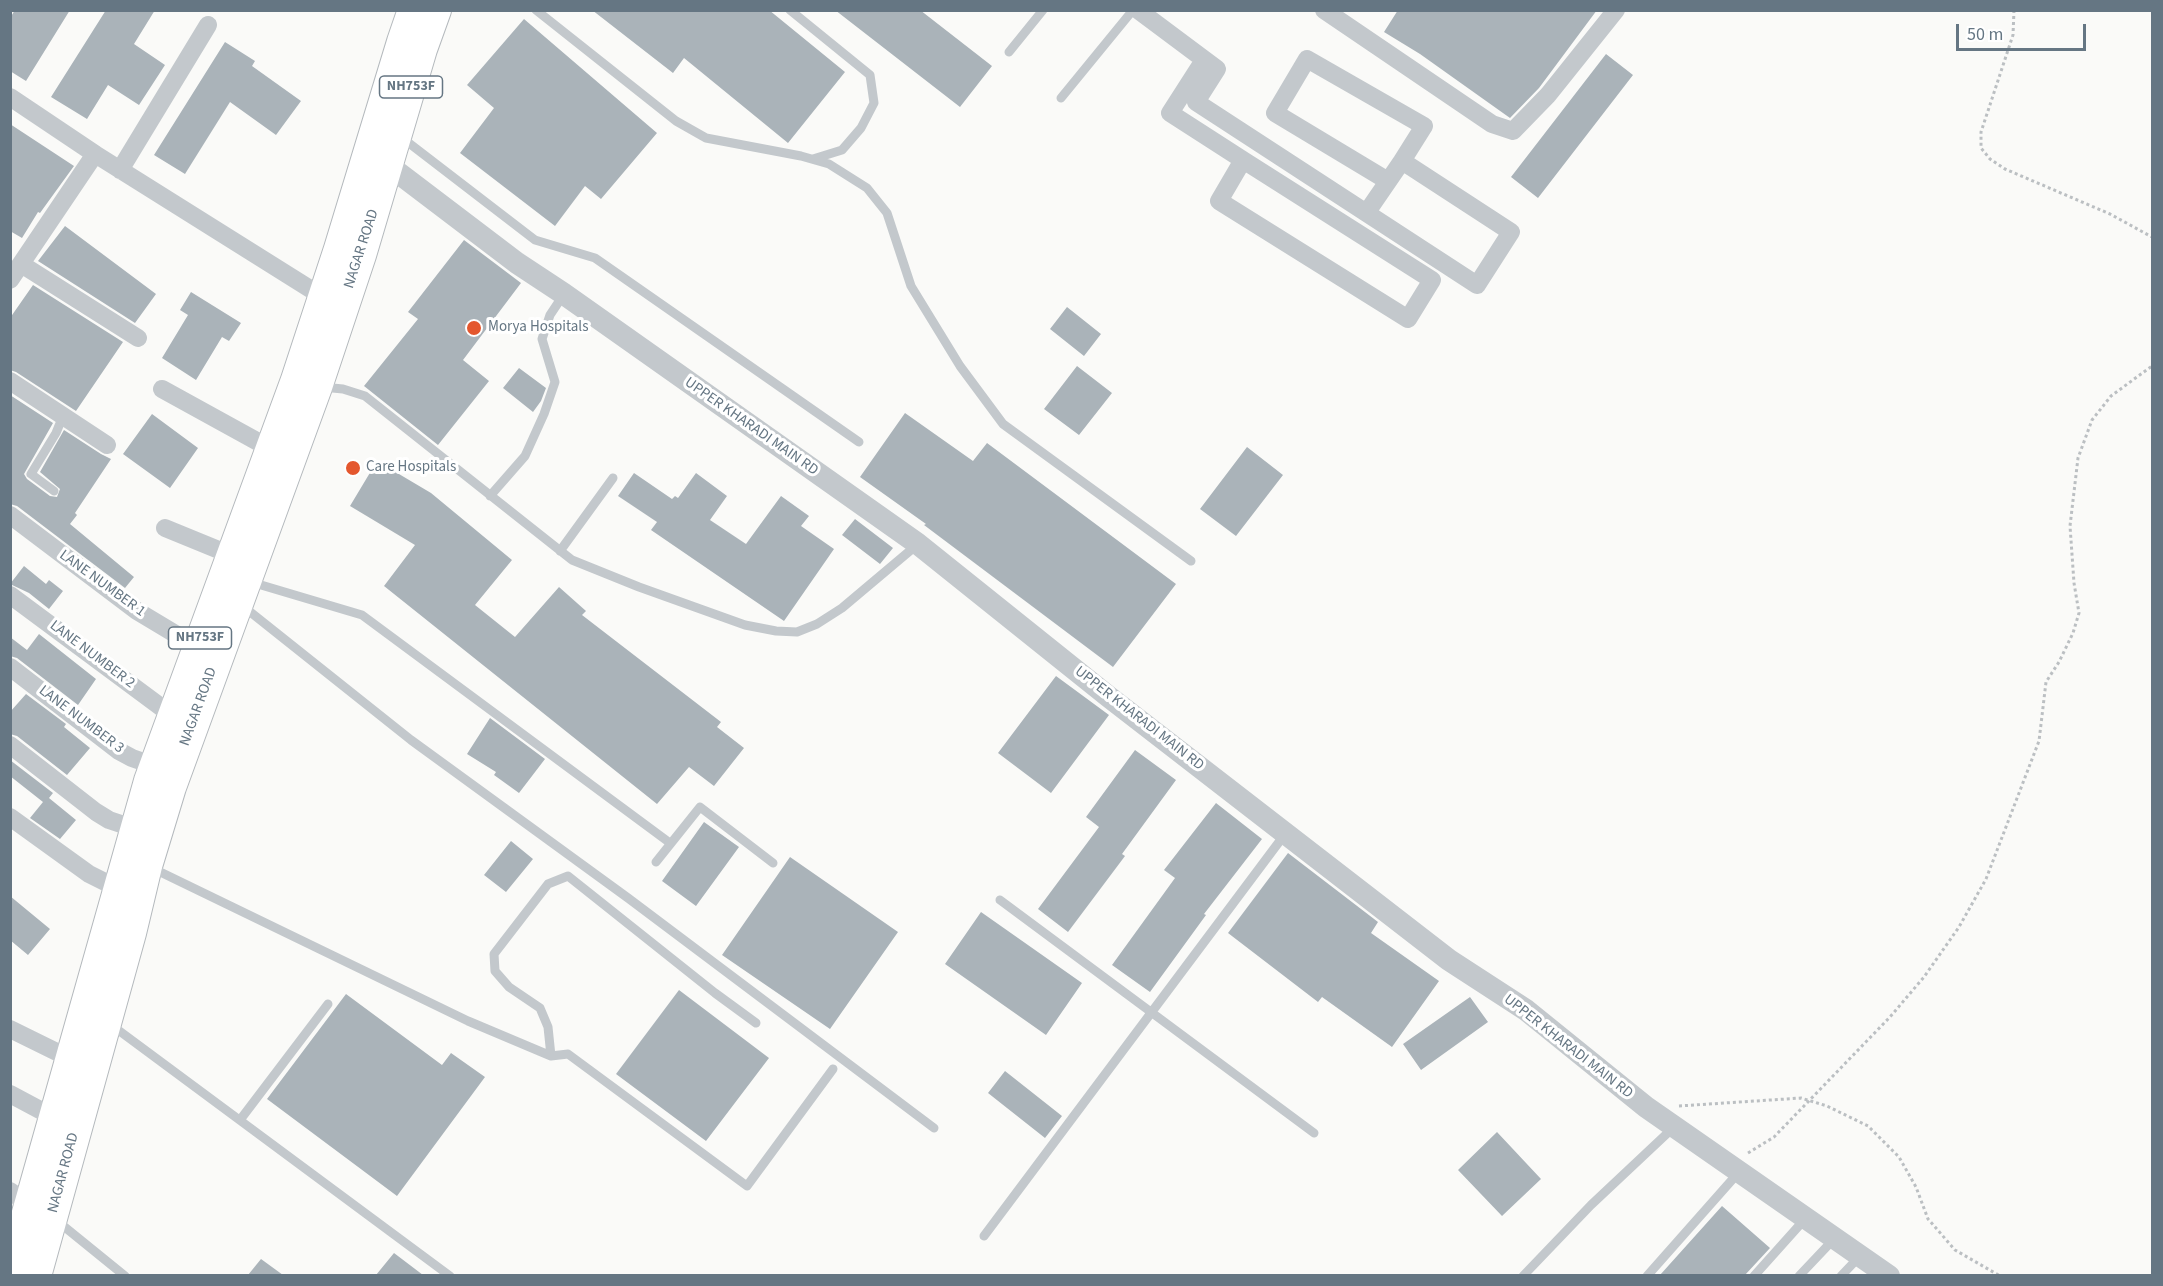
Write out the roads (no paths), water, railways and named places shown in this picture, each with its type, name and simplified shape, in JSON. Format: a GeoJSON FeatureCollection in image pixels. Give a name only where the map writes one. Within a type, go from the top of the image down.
{"type":"FeatureCollection","features":[{"type":"Feature","properties":{"kind":"highway","name":"NAGAR ROAD"},"geometry":{"type":"LineString","coordinates":[[36,1275],[31,1204],[106,1021],[119,930],[119,889],[136,829],[172,716],[323,297],[413,10]]}},
{"type":"Feature","properties":{"kind":"highway","name":"NAGAR ROAD"},"geometry":{"type":"LineString","coordinates":[[10,1273],[71,1059],[119,930],[147,866],[171,787],[316,387],[361,255],[422,49],[436,10]]}},
{"type":"Feature","properties":{"kind":"street"},"geometry":{"type":"LineString","coordinates":[[1138,10],[1217,69],[1196,102],[1478,285],[1511,231],[1402,160]]}},
{"type":"Feature","properties":{"kind":"street"},"geometry":{"type":"LineString","coordinates":[[1324,10],[1492,124],[1513,131],[1548,95],[1616,10]]}},
{"type":"Feature","properties":{"kind":"street"},"geometry":{"type":"LineString","coordinates":[[120,170],[208,25]]}},
{"type":"Feature","properties":{"kind":"street"},"geometry":{"type":"LineString","coordinates":[[1204,60],[1170,113],[1432,280],[1408,319],[1219,201],[1243,160]]}},
{"type":"Feature","properties":{"kind":"street"},"geometry":{"type":"LineString","coordinates":[[1367,212],[1388,181],[1402,160],[1424,126],[1307,60],[1275,113],[1388,181]]}},
{"type":"Feature","properties":{"kind":"street"},"geometry":{"type":"LineString","coordinates":[[10,97],[120,170],[323,297]]}},
{"type":"Feature","properties":{"kind":"street"},"geometry":{"type":"LineString","coordinates":[[10,280],[95,154]]}},
{"type":"Feature","properties":{"kind":"street","name":"UPPER KHARADI MAIN RD"},"geometry":{"type":"LineString","coordinates":[[388,165],[517,262],[918,544],[1109,697],[1449,960],[1526,1010],[1646,1107],[1889,1275]]}},
{"type":"Feature","properties":{"kind":"street"},"geometry":{"type":"LineString","coordinates":[[21,264],[138,338]]}},
{"type":"Feature","properties":{"kind":"street"},"geometry":{"type":"LineString","coordinates":[[10,381],[107,444]]}},
{"type":"Feature","properties":{"kind":"street"},"geometry":{"type":"LineString","coordinates":[[162,389],[270,448]]}},
{"type":"Feature","properties":{"kind":"street","name":"LANE NUMBER 1"},"geometry":{"type":"LineString","coordinates":[[10,515],[137,611],[197,647]]}},
{"type":"Feature","properties":{"kind":"street"},"geometry":{"type":"LineString","coordinates":[[165,528],[231,555]]}},
{"type":"Feature","properties":{"kind":"street","name":"LANE NUMBER 2"},"geometry":{"type":"LineString","coordinates":[[10,595],[172,716]]}},
{"type":"Feature","properties":{"kind":"street","name":"LANE NUMBER 3"},"geometry":{"type":"LineString","coordinates":[[10,667],[119,751],[155,766]]}},
{"type":"Feature","properties":{"kind":"street"},"geometry":{"type":"LineString","coordinates":[[10,745],[96,812],[109,820],[136,829]]}},
{"type":"Feature","properties":{"kind":"street"},"geometry":{"type":"LineString","coordinates":[[10,817],[89,874],[119,889]]}},
{"type":"Feature","properties":{"kind":"street"},"geometry":{"type":"LineString","coordinates":[[10,1029],[71,1059]]}},
{"type":"Feature","properties":{"kind":"street"},"geometry":{"type":"LineString","coordinates":[[10,1094],[55,1118]]}},
{"type":"Feature","properties":{"kind":"lane"},"geometry":{"type":"LineString","coordinates":[[536,10],[676,121],[706,138],[830,164],[867,188],[887,213],[911,286],[960,366],[1003,424],[1191,561]]}},
{"type":"Feature","properties":{"kind":"lane"},"geometry":{"type":"LineString","coordinates":[[790,10],[870,75],[874,103],[861,128],[842,150],[813,159]]}},
{"type":"Feature","properties":{"kind":"lane"},"geometry":{"type":"LineString","coordinates":[[1009,52],[1043,10]]}},
{"type":"Feature","properties":{"kind":"lane"},"geometry":{"type":"LineString","coordinates":[[1060,98],[1133,10]]}},
{"type":"Feature","properties":{"kind":"lane"},"geometry":{"type":"LineString","coordinates":[[397,134],[535,240],[595,258],[859,442]]}},
{"type":"Feature","properties":{"kind":"lane"},"geometry":{"type":"LineString","coordinates":[[490,496],[525,456],[544,414],[555,382],[542,339],[550,315],[564,294]]}},
{"type":"Feature","properties":{"kind":"lane"},"geometry":{"type":"LineString","coordinates":[[316,387],[343,389],[365,396],[572,560],[601,573],[745,625],[776,631],[797,632],[818,624],[842,608],[918,544]]}},
{"type":"Feature","properties":{"kind":"lane"},"geometry":{"type":"LineString","coordinates":[[54,491],[31,474],[56,433],[63,416]]}},
{"type":"Feature","properties":{"kind":"lane"},"geometry":{"type":"LineString","coordinates":[[560,551],[613,478]]}},
{"type":"Feature","properties":{"kind":"lane"},"geometry":{"type":"LineString","coordinates":[[670,843],[362,615],[243,590],[249,611],[411,740],[628,898],[934,1128]]}},
{"type":"Feature","properties":{"kind":"lane"},"geometry":{"type":"LineString","coordinates":[[656,862],[700,807],[773,863]]}},
{"type":"Feature","properties":{"kind":"lane"},"geometry":{"type":"LineString","coordinates":[[984,1236],[1286,833]]}},
{"type":"Feature","properties":{"kind":"lane"},"geometry":{"type":"LineString","coordinates":[[147,866],[468,1021],[550,1056],[568,1054],[747,1186],[833,1069]]}},
{"type":"Feature","properties":{"kind":"lane"},"geometry":{"type":"LineString","coordinates":[[550,1056],[548,1028],[540,1008],[509,987],[495,971],[494,954],[548,884],[568,876],[756,1023]]}},
{"type":"Feature","properties":{"kind":"lane"},"geometry":{"type":"LineString","coordinates":[[1000,900],[1314,1133]]}},
{"type":"Feature","properties":{"kind":"lane"},"geometry":{"type":"LineString","coordinates":[[240,1120],[328,1004]]}},
{"type":"Feature","properties":{"kind":"lane"},"geometry":{"type":"LineString","coordinates":[[106,1021],[450,1275]]}},
{"type":"Feature","properties":{"kind":"lane"},"geometry":{"type":"LineString","coordinates":[[1523,1275],[1591,1205],[1674,1127]]}},
{"type":"Feature","properties":{"kind":"lane"},"geometry":{"type":"LineString","coordinates":[[1647,1275],[1734,1169]]}},
{"type":"Feature","properties":{"kind":"lane"},"geometry":{"type":"LineString","coordinates":[[31,1204],[125,1275]]}},
{"type":"Feature","properties":{"kind":"lane"},"geometry":{"type":"LineString","coordinates":[[1754,1275],[1805,1219]]}},
{"type":"Feature","properties":{"kind":"lane"},"geometry":{"type":"LineString","coordinates":[[1799,1275],[1834,1239]]}},
{"type":"Feature","properties":{"kind":"lane"},"geometry":{"type":"LineString","coordinates":[[1841,1275],[1860,1256]]}},
{"type":"Feature","properties":{"kind":"place","name":"Morya Hospitals"},"geometry":{"type":"Point","coordinates":[474,328]}},
{"type":"Feature","properties":{"kind":"place","name":"Care Hospitals"},"geometry":{"type":"Point","coordinates":[353,468]}}]}
